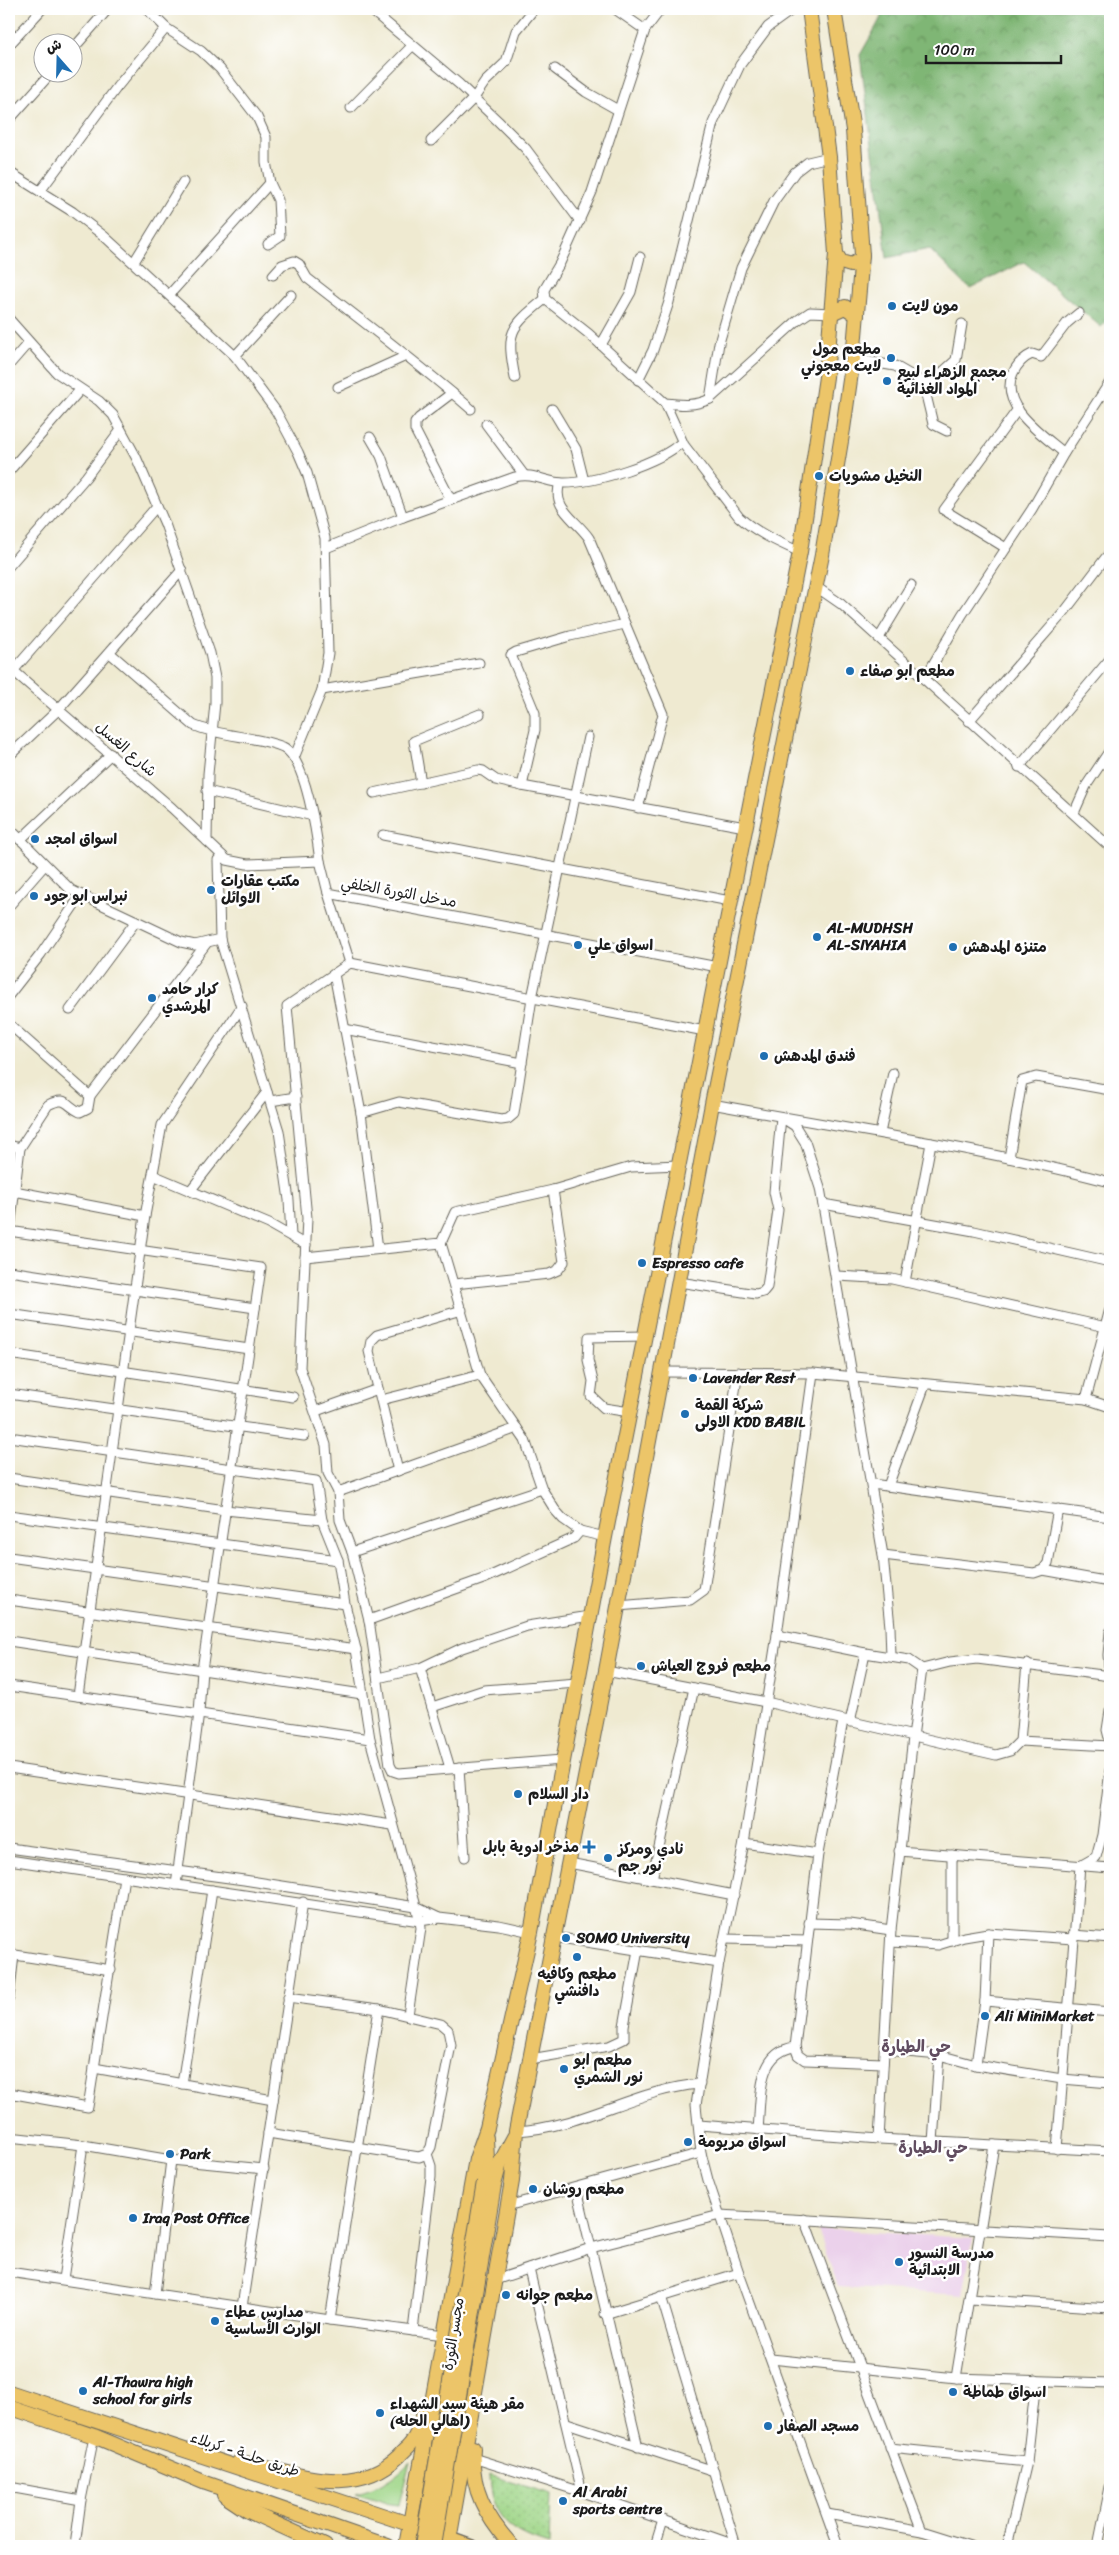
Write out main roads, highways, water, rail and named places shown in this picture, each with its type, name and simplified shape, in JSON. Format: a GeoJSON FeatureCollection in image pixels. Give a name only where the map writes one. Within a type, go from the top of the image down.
{"type":"FeatureCollection","features":[{"type":"Feature","properties":{"kind":"highway"},"geometry":{"type":"LineString","coordinates":[[406,2546],[476,2159],[487,2128],[531,1932],[605,1537],[800,552],[826,377],[836,254],[829,157],[810,9]]}},
{"type":"Feature","properties":{"kind":"highway"},"geometry":{"type":"LineString","coordinates":[[449,2542],[469,2457],[476,2385],[508,2206],[516,2131],[606,1671],[712,1104],[815,586],[842,439],[853,359],[862,255],[853,130],[834,9]]}},
{"type":"Feature","properties":{"kind":"highway"},"geometry":{"type":"LineString","coordinates":[[836,254],[841,262],[851,265],[860,260],[862,255]]}},
{"type":"Feature","properties":{"kind":"highway"},"geometry":{"type":"LineString","coordinates":[[832,313],[845,307],[854,311],[857,315]]}},
{"type":"Feature","properties":{"kind":"highway"},"geometry":{"type":"LineString","coordinates":[[611,1511],[612,1516],[620,1523],[626,1523],[634,1517]]}},
{"type":"Feature","properties":{"kind":"highway"},"geometry":{"type":"LineString","coordinates":[[600,1565],[604,1560],[617,1559],[625,1569]]}},
{"type":"Feature","properties":{"kind":"highway","name":"مجسر الثورة"},"geometry":{"type":"LineString","coordinates":[[434,2546],[489,2183],[487,2128]]}},
{"type":"Feature","properties":{"kind":"highway","name":"مجسر الثورة"},"geometry":{"type":"LineString","coordinates":[[422,2546],[489,2183],[516,2131]]}},
{"type":"Feature","properties":{"kind":"highway"},"geometry":{"type":"LineString","coordinates":[[194,2454],[261,2465],[307,2478],[342,2481],[367,2475],[388,2466],[413,2442],[438,2376]]}},
{"type":"Feature","properties":{"kind":"highway","name":"طريق حلــة - كربلاء"},"geometry":{"type":"LineString","coordinates":[[9,2392],[410,2524],[449,2542]]}},
{"type":"Feature","properties":{"kind":"highway"},"geometry":{"type":"LineString","coordinates":[[9,2407],[94,2436],[206,2483],[388,2546]]}},
{"type":"Feature","properties":{"kind":"highway"},"geometry":{"type":"LineString","coordinates":[[423,2455],[427,2466],[442,2471],[458,2468],[469,2457]]}},
{"type":"Feature","properties":{"kind":"highway"},"geometry":{"type":"LineString","coordinates":[[469,2457],[473,2479],[484,2508],[512,2546]]}},
{"type":"Feature","properties":{"kind":"highway"},"geometry":{"type":"LineString","coordinates":[[206,2483],[248,2511],[325,2546]]}},
{"type":"Feature","properties":{"kind":"main road","name":"طريق حلــة - كربلاء"},"geometry":{"type":"LineString","coordinates":[[449,2542],[472,2546]]}},
{"type":"Feature","properties":{"kind":"place","name":"مون لايت"},"geometry":{"type":"Point","coordinates":[892,306]}},
{"type":"Feature","properties":{"kind":"place","name":"مطعم مول لايت معجوني"},"geometry":{"type":"Point","coordinates":[891,358]}},
{"type":"Feature","properties":{"kind":"place","name":"مجمع الزهراء لبيع المواد الغذائية"},"geometry":{"type":"Point","coordinates":[887,381]}},
{"type":"Feature","properties":{"kind":"place","name":"النخيل مشويات"},"geometry":{"type":"Point","coordinates":[819,476]}},
{"type":"Feature","properties":{"kind":"place","name":"مطعم ابو صفاء"},"geometry":{"type":"Point","coordinates":[850,671]}},
{"type":"Feature","properties":{"kind":"place","name":"اسواق امجد"},"geometry":{"type":"Point","coordinates":[35,839]}},
{"type":"Feature","properties":{"kind":"place","name":"مكتب عقارات الاوائل"},"geometry":{"type":"Point","coordinates":[211,890]}},
{"type":"Feature","properties":{"kind":"place","name":"نبراس ابو جود"},"geometry":{"type":"Point","coordinates":[34,896]}},
{"type":"Feature","properties":{"kind":"place","name":"AL-MUDHSH AL-SIYAHIA"},"geometry":{"type":"Point","coordinates":[817,937]}},
{"type":"Feature","properties":{"kind":"place","name":"اسواق علي"},"geometry":{"type":"Point","coordinates":[578,945]}},
{"type":"Feature","properties":{"kind":"place","name":"متنزه المدهش"},"geometry":{"type":"Point","coordinates":[953,947]}},
{"type":"Feature","properties":{"kind":"place","name":"كرار حامد المرشدي"},"geometry":{"type":"Point","coordinates":[152,998]}},
{"type":"Feature","properties":{"kind":"place","name":"فندق المدهش"},"geometry":{"type":"Point","coordinates":[764,1056]}},
{"type":"Feature","properties":{"kind":"place","name":"Espresso cafe"},"geometry":{"type":"Point","coordinates":[642,1263]}},
{"type":"Feature","properties":{"kind":"place","name":"Lavender Rest"},"geometry":{"type":"Point","coordinates":[693,1378]}},
{"type":"Feature","properties":{"kind":"place","name":"شركة القمة الاولى KDD BABIL"},"geometry":{"type":"Point","coordinates":[685,1414]}},
{"type":"Feature","properties":{"kind":"place","name":"مطعم فروج العياش"},"geometry":{"type":"Point","coordinates":[641,1666]}},
{"type":"Feature","properties":{"kind":"place","name":"دار السلام"},"geometry":{"type":"Point","coordinates":[518,1794]}},
{"type":"Feature","properties":{"kind":"place","name":"مذخر ادوية بابل"},"geometry":{"type":"Point","coordinates":[589,1847]}},
{"type":"Feature","properties":{"kind":"place","name":"نادي ومركز نور جم"},"geometry":{"type":"Point","coordinates":[608,1858]}},
{"type":"Feature","properties":{"kind":"place","name":"SOMO University"},"geometry":{"type":"Point","coordinates":[566,1938]}},
{"type":"Feature","properties":{"kind":"place","name":"مطعم وكافيه دافنشي"},"geometry":{"type":"Point","coordinates":[577,1957]}},
{"type":"Feature","properties":{"kind":"place","name":"Ali MiniMarket"},"geometry":{"type":"Point","coordinates":[985,2016]}},
{"type":"Feature","properties":{"kind":"place","name":"مطعم ابو نور الشمري"},"geometry":{"type":"Point","coordinates":[564,2069]}},
{"type":"Feature","properties":{"kind":"place","name":"اسواق مريومة"},"geometry":{"type":"Point","coordinates":[688,2142]}},
{"type":"Feature","properties":{"kind":"place","name":"Park"},"geometry":{"type":"Point","coordinates":[170,2154]}},
{"type":"Feature","properties":{"kind":"place","name":"مطعم روشان"},"geometry":{"type":"Point","coordinates":[533,2189]}},
{"type":"Feature","properties":{"kind":"place","name":"Iraq Post Office"},"geometry":{"type":"Point","coordinates":[133,2218]}},
{"type":"Feature","properties":{"kind":"place","name":"مدرسة النسور الابتدائية"},"geometry":{"type":"Point","coordinates":[899,2262]}},
{"type":"Feature","properties":{"kind":"place","name":"مطعم جوانه"},"geometry":{"type":"Point","coordinates":[506,2295]}},
{"type":"Feature","properties":{"kind":"place","name":"مدارس عطاء الوارث الأساسية"},"geometry":{"type":"Point","coordinates":[215,2321]}},
{"type":"Feature","properties":{"kind":"place","name":"Al-Thawra high school for girls"},"geometry":{"type":"Point","coordinates":[83,2391]}},
{"type":"Feature","properties":{"kind":"place","name":"اسواق طماطة"},"geometry":{"type":"Point","coordinates":[953,2392]}},
{"type":"Feature","properties":{"kind":"place","name":"مقر هيئة سيد الشهداء (اهالي الحله)"},"geometry":{"type":"Point","coordinates":[380,2413]}},
{"type":"Feature","properties":{"kind":"place","name":"مسجد الصفار"},"geometry":{"type":"Point","coordinates":[768,2426]}},
{"type":"Feature","properties":{"kind":"place","name":"Al Arabi sports centre"},"geometry":{"type":"Point","coordinates":[563,2501]}},
{"type":"Feature","properties":{"kind":"district","name":"حي الطيارة"},"geometry":{"type":"Point","coordinates":[916,2046]}},
{"type":"Feature","properties":{"kind":"district","name":"حي الطيارة"},"geometry":{"type":"Point","coordinates":[933,2147]}}]}
